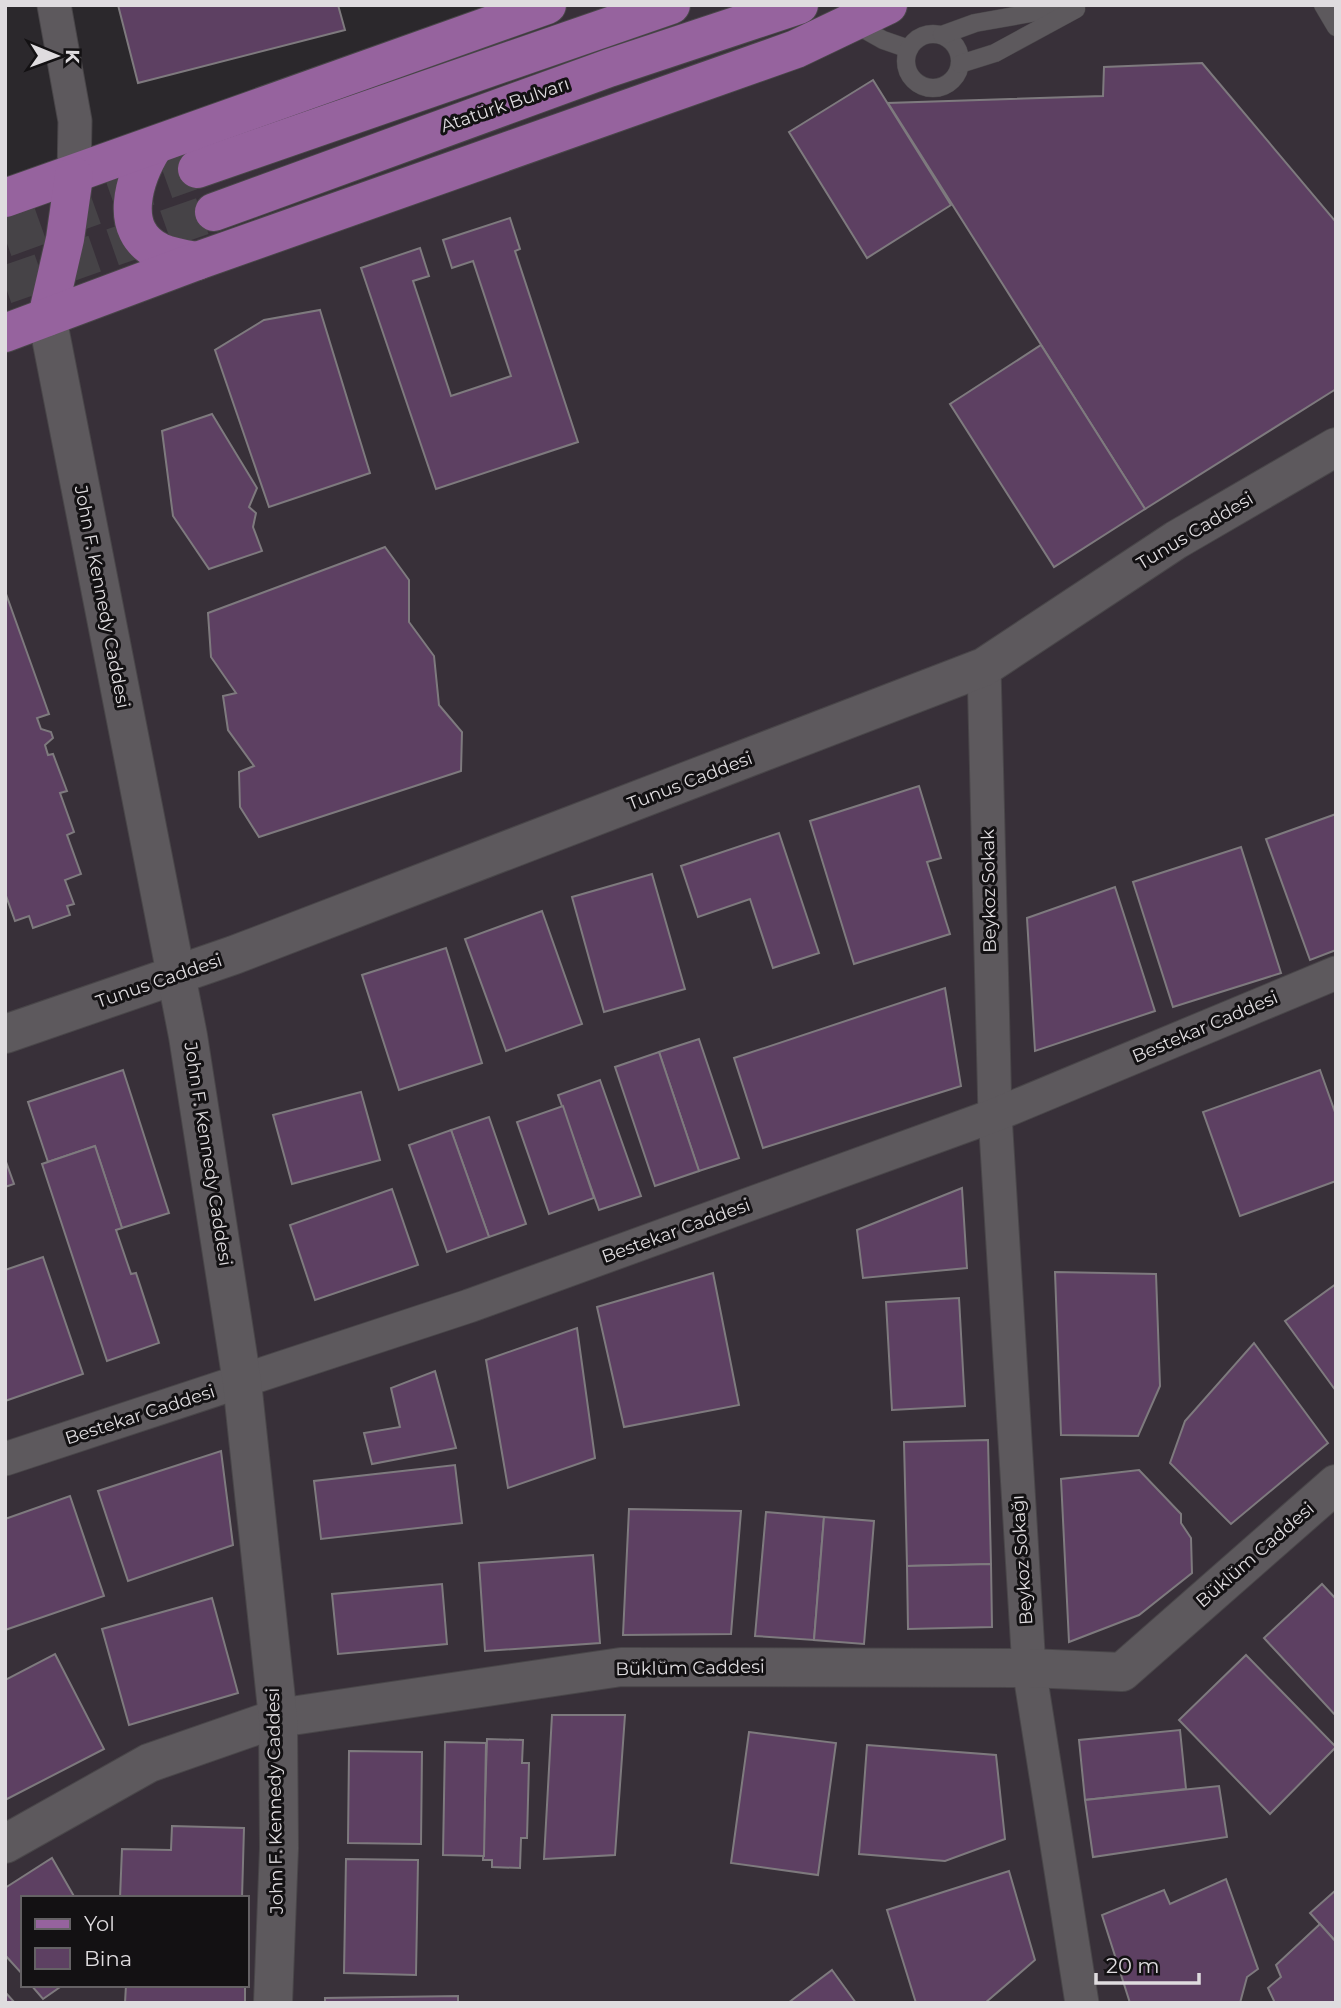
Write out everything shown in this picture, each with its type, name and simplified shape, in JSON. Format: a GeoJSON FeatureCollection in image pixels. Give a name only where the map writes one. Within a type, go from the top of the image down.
{"type":"FeatureCollection","features":[{"type":"Feature","properties":{"kind":"main road"},"geometry":{"type":"LineString","coordinates":[[5,198],[74,176],[547,5]]}},
{"type":"Feature","properties":{"kind":"main road"},"geometry":{"type":"LineString","coordinates":[[197,169],[671,5]]}},
{"type":"Feature","properties":{"kind":"main road","name":"Atatürk Bulvarı"},"geometry":{"type":"LineString","coordinates":[[214,212],[544,91],[799,5]]}},
{"type":"Feature","properties":{"kind":"main road"},"geometry":{"type":"LineString","coordinates":[[5,333],[197,261],[783,54],[888,5]]}},
{"type":"Feature","properties":{"kind":"main road"},"geometry":{"type":"LineString","coordinates":[[154,146],[143,163],[131,195],[139,232],[157,251],[197,261]]}},
{"type":"Feature","properties":{"kind":"main road"},"geometry":{"type":"LineString","coordinates":[[47,317],[65,239],[74,176]]}},
{"type":"Feature","properties":{"kind":"street"},"geometry":{"type":"LineString","coordinates":[[54,5],[75,121],[74,176]]}},
{"type":"Feature","properties":{"kind":"street","name":"John F. Kennedy Caddesi"},"geometry":{"type":"LineString","coordinates":[[47,317],[176,976],[228,1274],[278,1718],[279,1848],[273,2003]]}},
{"type":"Feature","properties":{"kind":"street","name":"Tunus Caddesi"},"geometry":{"type":"LineString","coordinates":[[5,1034],[176,976],[984,667],[1176,540],[1336,447]]}},
{"type":"Feature","properties":{"kind":"street","name":"Beykoz Sokak"},"geometry":{"type":"LineString","coordinates":[[984,667],[995,1115]]}},
{"type":"Feature","properties":{"kind":"street","name":"Bestekar Caddesi"},"geometry":{"type":"LineString","coordinates":[[5,1459],[469,1306],[995,1115],[1336,973]]}},
{"type":"Feature","properties":{"kind":"street","name":"Beykoz Sokağı"},"geometry":{"type":"LineString","coordinates":[[995,1115],[1029,1668],[1073,1997]]}},
{"type":"Feature","properties":{"kind":"street","name":"Büklüm Caddesi"},"geometry":{"type":"LineString","coordinates":[[5,1844],[149,1763],[278,1718],[621,1667],[1029,1668],[1122,1672],[1336,1484]]}},
{"type":"Feature","properties":{"kind":"lane"},"geometry":{"type":"LineString","coordinates":[[942,35],[956,47],[960,64],[952,79],[937,87],[928,87],[920,84],[909,72],[909,49],[924,36],[942,35],[975,23],[1076,5]]}},
{"type":"Feature","properties":{"kind":"lane"},"geometry":{"type":"LineString","coordinates":[[960,64],[995,53],[1082,5]]}},
{"type":"Feature","properties":{"kind":"lane"},"geometry":{"type":"LineString","coordinates":[[1323,5],[1336,27]]}},
{"type":"Feature","properties":{"kind":"lane"},"geometry":{"type":"LineString","coordinates":[[853,23],[883,40],[909,49]]}},
{"type":"Feature","properties":{"kind":"shaded area"},"geometry":{"type":"Polygon","coordinates":[[[547,5],[1336,5],[1336,2003],[5,2003],[5,198],[547,5]]]}},
{"type":"Feature","properties":{"kind":"building"},"geometry":{"type":"Polygon","coordinates":[[[118,5],[338,5],[345,30],[138,83],[118,5]]]}},
{"type":"Feature","properties":{"kind":"building"},"geometry":{"type":"Polygon","coordinates":[[[1202,63],[1336,222],[1336,389],[1145,509],[888,103],[1103,96],[1104,67],[1202,63]]]}},
{"type":"Feature","properties":{"kind":"building"},"geometry":{"type":"Polygon","coordinates":[[[873,80],[951,205],[867,258],[789,132],[873,80]]]}},
{"type":"Feature","properties":{"kind":"building"},"geometry":{"type":"Polygon","coordinates":[[[510,218],[520,249],[515,251],[578,442],[436,489],[361,268],[420,248],[429,276],[413,281],[451,396],[511,376],[473,261],[452,268],[443,240],[510,218]]]}},
{"type":"Feature","properties":{"kind":"building"},"geometry":{"type":"Polygon","coordinates":[[[320,310],[370,473],[269,507],[215,350],[264,320],[320,310]]]}},
{"type":"Feature","properties":{"kind":"building"},"geometry":{"type":"Polygon","coordinates":[[[1041,345],[1145,509],[1054,567],[950,404],[1041,345]]]}},
{"type":"Feature","properties":{"kind":"building"},"geometry":{"type":"Polygon","coordinates":[[[212,414],[257,488],[249,507],[256,513],[253,527],[262,551],[209,569],[173,516],[162,431],[212,414]]]}},
{"type":"Feature","properties":{"kind":"building"},"geometry":{"type":"Polygon","coordinates":[[[385,547],[409,580],[409,622],[434,656],[439,705],[462,732],[461,771],[259,837],[240,807],[239,772],[254,766],[228,730],[223,696],[236,693],[211,657],[208,613],[385,547]]]}},
{"type":"Feature","properties":{"kind":"building"},"geometry":{"type":"Polygon","coordinates":[[[5,591],[49,714],[37,718],[41,729],[51,732],[53,738],[45,745],[48,755],[53,754],[67,791],[60,793],[74,832],[67,835],[81,874],[65,880],[74,904],[67,906],[70,915],[33,928],[29,916],[15,921],[5,893],[5,591]]]}},
{"type":"Feature","properties":{"kind":"building"},"geometry":{"type":"Polygon","coordinates":[[[919,786],[941,858],[927,862],[950,934],[854,964],[810,821],[919,786]]]}},
{"type":"Feature","properties":{"kind":"building"},"geometry":{"type":"Polygon","coordinates":[[[1336,814],[1336,950],[1310,960],[1266,839],[1336,814]]]}},
{"type":"Feature","properties":{"kind":"building"},"geometry":{"type":"Polygon","coordinates":[[[779,833],[819,953],[773,968],[750,899],[698,917],[681,866],[779,833]]]}},
{"type":"Feature","properties":{"kind":"building"},"geometry":{"type":"Polygon","coordinates":[[[1241,847],[1281,973],[1173,1007],[1133,882],[1241,847]]]}},
{"type":"Feature","properties":{"kind":"building"},"geometry":{"type":"Polygon","coordinates":[[[652,874],[685,989],[604,1012],[572,897],[652,874]]]}},
{"type":"Feature","properties":{"kind":"building"},"geometry":{"type":"Polygon","coordinates":[[[1115,887],[1155,1011],[1035,1051],[1027,918],[1115,887]]]}},
{"type":"Feature","properties":{"kind":"building"},"geometry":{"type":"Polygon","coordinates":[[[542,911],[582,1024],[506,1051],[465,939],[542,911]]]}},
{"type":"Feature","properties":{"kind":"building"},"geometry":{"type":"Polygon","coordinates":[[[446,948],[482,1063],[399,1090],[362,975],[446,948]]]}},
{"type":"Feature","properties":{"kind":"building"},"geometry":{"type":"Polygon","coordinates":[[[945,988],[961,1086],[763,1148],[734,1058],[945,988]]]}},
{"type":"Feature","properties":{"kind":"building"},"geometry":{"type":"Polygon","coordinates":[[[699,1039],[739,1158],[699,1171],[659,1052],[699,1039]]]}},
{"type":"Feature","properties":{"kind":"building"},"geometry":{"type":"Polygon","coordinates":[[[659,1052],[699,1171],[655,1186],[615,1067],[659,1052]]]}},
{"type":"Feature","properties":{"kind":"building"},"geometry":{"type":"Polygon","coordinates":[[[123,1070],[169,1213],[122,1228],[95,1146],[48,1162],[28,1102],[123,1070]]]}},
{"type":"Feature","properties":{"kind":"building"},"geometry":{"type":"Polygon","coordinates":[[[1320,1070],[1336,1115],[1336,1181],[1240,1216],[1203,1112],[1320,1070]]]}},
{"type":"Feature","properties":{"kind":"building"},"geometry":{"type":"Polygon","coordinates":[[[600,1080],[641,1196],[599,1210],[558,1095],[600,1080]]]}},
{"type":"Feature","properties":{"kind":"building"},"geometry":{"type":"Polygon","coordinates":[[[361,1092],[380,1160],[292,1184],[273,1115],[361,1092]]]}},
{"type":"Feature","properties":{"kind":"building"},"geometry":{"type":"Polygon","coordinates":[[[563,1106],[594,1198],[549,1214],[517,1122],[563,1106]]]}},
{"type":"Feature","properties":{"kind":"building"},"geometry":{"type":"Polygon","coordinates":[[[489,1117],[526,1224],[489,1237],[451,1130],[489,1117]]]}},
{"type":"Feature","properties":{"kind":"building"},"geometry":{"type":"Polygon","coordinates":[[[451,1130],[489,1237],[447,1252],[409,1145],[451,1130]]]}},
{"type":"Feature","properties":{"kind":"building"},"geometry":{"type":"Polygon","coordinates":[[[95,1146],[122,1228],[116,1230],[131,1274],[136,1273],[159,1343],[107,1361],[42,1164],[95,1146]]]}},
{"type":"Feature","properties":{"kind":"building"},"geometry":{"type":"Polygon","coordinates":[[[5,1159],[14,1184],[5,1187],[5,1159]]]}},
{"type":"Feature","properties":{"kind":"building"},"geometry":{"type":"Polygon","coordinates":[[[962,1188],[967,1268],[863,1278],[857,1230],[962,1188]]]}},
{"type":"Feature","properties":{"kind":"building"},"geometry":{"type":"Polygon","coordinates":[[[392,1189],[418,1265],[315,1300],[290,1225],[392,1189]]]}},
{"type":"Feature","properties":{"kind":"building"},"geometry":{"type":"Polygon","coordinates":[[[43,1257],[83,1374],[5,1401],[5,1270],[43,1257]]]}},
{"type":"Feature","properties":{"kind":"building"},"geometry":{"type":"Polygon","coordinates":[[[1055,1272],[1156,1274],[1160,1386],[1138,1436],[1061,1435],[1055,1272]]]}},
{"type":"Feature","properties":{"kind":"building"},"geometry":{"type":"Polygon","coordinates":[[[713,1273],[739,1405],[624,1427],[597,1307],[713,1273]]]}},
{"type":"Feature","properties":{"kind":"building"},"geometry":{"type":"Polygon","coordinates":[[[1336,1284],[1336,1391],[1285,1321],[1336,1284]]]}},
{"type":"Feature","properties":{"kind":"building"},"geometry":{"type":"Polygon","coordinates":[[[959,1298],[965,1406],[892,1410],[886,1302],[959,1298]]]}},
{"type":"Feature","properties":{"kind":"building"},"geometry":{"type":"Polygon","coordinates":[[[577,1328],[595,1458],[508,1488],[486,1360],[577,1328]]]}},
{"type":"Feature","properties":{"kind":"building"},"geometry":{"type":"Polygon","coordinates":[[[1254,1343],[1328,1443],[1231,1524],[1170,1463],[1185,1421],[1254,1343]]]}},
{"type":"Feature","properties":{"kind":"building"},"geometry":{"type":"Polygon","coordinates":[[[435,1371],[456,1448],[372,1464],[364,1433],[400,1427],[391,1388],[435,1371]]]}},
{"type":"Feature","properties":{"kind":"building"},"geometry":{"type":"Polygon","coordinates":[[[988,1440],[991,1564],[907,1566],[904,1442],[988,1440]]]}},
{"type":"Feature","properties":{"kind":"building"},"geometry":{"type":"Polygon","coordinates":[[[221,1451],[233,1545],[128,1581],[98,1491],[221,1451]]]}},
{"type":"Feature","properties":{"kind":"building"},"geometry":{"type":"Polygon","coordinates":[[[455,1465],[462,1523],[321,1539],[314,1481],[455,1465]]]}},
{"type":"Feature","properties":{"kind":"building"},"geometry":{"type":"Polygon","coordinates":[[[1139,1470],[1181,1514],[1181,1523],[1191,1538],[1192,1573],[1139,1615],[1069,1642],[1061,1479],[1139,1470]]]}},
{"type":"Feature","properties":{"kind":"building"},"geometry":{"type":"Polygon","coordinates":[[[70,1496],[104,1596],[5,1630],[5,1519],[70,1496]]]}},
{"type":"Feature","properties":{"kind":"building"},"geometry":{"type":"Polygon","coordinates":[[[629,1509],[741,1511],[731,1634],[623,1635],[629,1509]]]}},
{"type":"Feature","properties":{"kind":"building"},"geometry":{"type":"Polygon","coordinates":[[[766,1512],[824,1517],[814,1640],[755,1636],[766,1512]]]}},
{"type":"Feature","properties":{"kind":"building"},"geometry":{"type":"Polygon","coordinates":[[[824,1517],[874,1521],[864,1644],[814,1640],[824,1517]]]}},
{"type":"Feature","properties":{"kind":"building"},"geometry":{"type":"Polygon","coordinates":[[[593,1555],[600,1643],[485,1651],[479,1563],[593,1555]]]}},
{"type":"Feature","properties":{"kind":"building"},"geometry":{"type":"Polygon","coordinates":[[[991,1564],[992,1627],[908,1629],[907,1566],[991,1564]]]}},
{"type":"Feature","properties":{"kind":"building"},"geometry":{"type":"Polygon","coordinates":[[[442,1584],[447,1644],[338,1654],[332,1594],[442,1584]]]}},
{"type":"Feature","properties":{"kind":"building"},"geometry":{"type":"Polygon","coordinates":[[[1322,1584],[1336,1599],[1336,1716],[1264,1638],[1322,1584]]]}},
{"type":"Feature","properties":{"kind":"building"},"geometry":{"type":"Polygon","coordinates":[[[212,1598],[238,1693],[129,1725],[102,1629],[212,1598]]]}},
{"type":"Feature","properties":{"kind":"building"},"geometry":{"type":"Polygon","coordinates":[[[55,1654],[104,1749],[5,1800],[5,1680],[55,1654]]]}},
{"type":"Feature","properties":{"kind":"building"},"geometry":{"type":"Polygon","coordinates":[[[1246,1655],[1336,1747],[1270,1814],[1179,1720],[1246,1655]]]}},
{"type":"Feature","properties":{"kind":"building"},"geometry":{"type":"Polygon","coordinates":[[[552,1715],[625,1715],[615,1855],[544,1859],[552,1715]]]}},
{"type":"Feature","properties":{"kind":"building"},"geometry":{"type":"Polygon","coordinates":[[[1180,1730],[1186,1789],[1085,1800],[1079,1740],[1180,1730]]]}},
{"type":"Feature","properties":{"kind":"building"},"geometry":{"type":"Polygon","coordinates":[[[749,1732],[836,1743],[818,1875],[731,1863],[749,1732]]]}},
{"type":"Feature","properties":{"kind":"building"},"geometry":{"type":"Polygon","coordinates":[[[487,1739],[523,1740],[522,1763],[529,1763],[527,1838],[521,1838],[520,1868],[492,1867],[492,1860],[483,1860],[487,1739]]]}},
{"type":"Feature","properties":{"kind":"building"},"geometry":{"type":"Polygon","coordinates":[[[445,1742],[486,1743],[484,1856],[443,1855],[445,1742]]]}},
{"type":"Feature","properties":{"kind":"building"},"geometry":{"type":"Polygon","coordinates":[[[867,1745],[996,1755],[1005,1839],[945,1861],[859,1854],[867,1745]]]}},
{"type":"Feature","properties":{"kind":"building"},"geometry":{"type":"Polygon","coordinates":[[[349,1751],[422,1752],[421,1844],[348,1843],[349,1751]]]}},
{"type":"Feature","properties":{"kind":"building"},"geometry":{"type":"Polygon","coordinates":[[[1219,1786],[1227,1837],[1093,1857],[1085,1800],[1219,1786]]]}},
{"type":"Feature","properties":{"kind":"building"},"geometry":{"type":"Polygon","coordinates":[[[172,1826],[244,1828],[242,1896],[120,1896],[122,1849],[171,1850],[172,1826]]]}},
{"type":"Feature","properties":{"kind":"building"},"geometry":{"type":"Polygon","coordinates":[[[52,1858],[74,1896],[21,1896],[21,1973],[5,1955],[5,1888],[52,1858]]]}},
{"type":"Feature","properties":{"kind":"building"},"geometry":{"type":"Polygon","coordinates":[[[346,1859],[418,1860],[416,1975],[344,1973],[346,1859]]]}},
{"type":"Feature","properties":{"kind":"building"},"geometry":{"type":"Polygon","coordinates":[[[1009,1871],[1035,1960],[985,2003],[916,2003],[887,1910],[1009,1871]]]}},
{"type":"Feature","properties":{"kind":"building"},"geometry":{"type":"Polygon","coordinates":[[[1226,1879],[1258,1969],[1247,1977],[1240,2003],[1130,2003],[1102,1915],[1164,1890],[1170,1904],[1226,1879]]]}},
{"type":"Feature","properties":{"kind":"building"},"geometry":{"type":"Polygon","coordinates":[[[1336,1890],[1336,1942],[1310,1913],[1336,1890]]]}},
{"type":"Feature","properties":{"kind":"building"},"geometry":{"type":"Polygon","coordinates":[[[1320,1924],[1336,1942],[1336,2003],[1275,2003],[1268,1988],[1281,1977],[1276,1965],[1320,1924]]]}},
{"type":"Feature","properties":{"kind":"building"},"geometry":{"type":"Polygon","coordinates":[[[832,1970],[856,2003],[788,2003],[832,1970]]]}},
{"type":"Feature","properties":{"kind":"building"},"geometry":{"type":"Polygon","coordinates":[[[33,1987],[60,1987],[43,1999],[33,1987]]]}},
{"type":"Feature","properties":{"kind":"building"},"geometry":{"type":"Polygon","coordinates":[[[126,1987],[245,1987],[245,2003],[125,2003],[126,1987]]]}},
{"type":"Feature","properties":{"kind":"building"},"geometry":{"type":"Polygon","coordinates":[[[5,1992],[15,2003],[5,2003],[5,1992]]]}},
{"type":"Feature","properties":{"kind":"building"},"geometry":{"type":"Polygon","coordinates":[[[458,1996],[458,2003],[325,2003],[325,1998],[458,1996]]]}},
{"type":"Feature","properties":{"kind":"tunnel"},"geometry":{"type":"LineString","coordinates":[[5,238],[197,169]]}},
{"type":"Feature","properties":{"kind":"tunnel"},"geometry":{"type":"LineString","coordinates":[[5,285],[214,212]]}}]}
